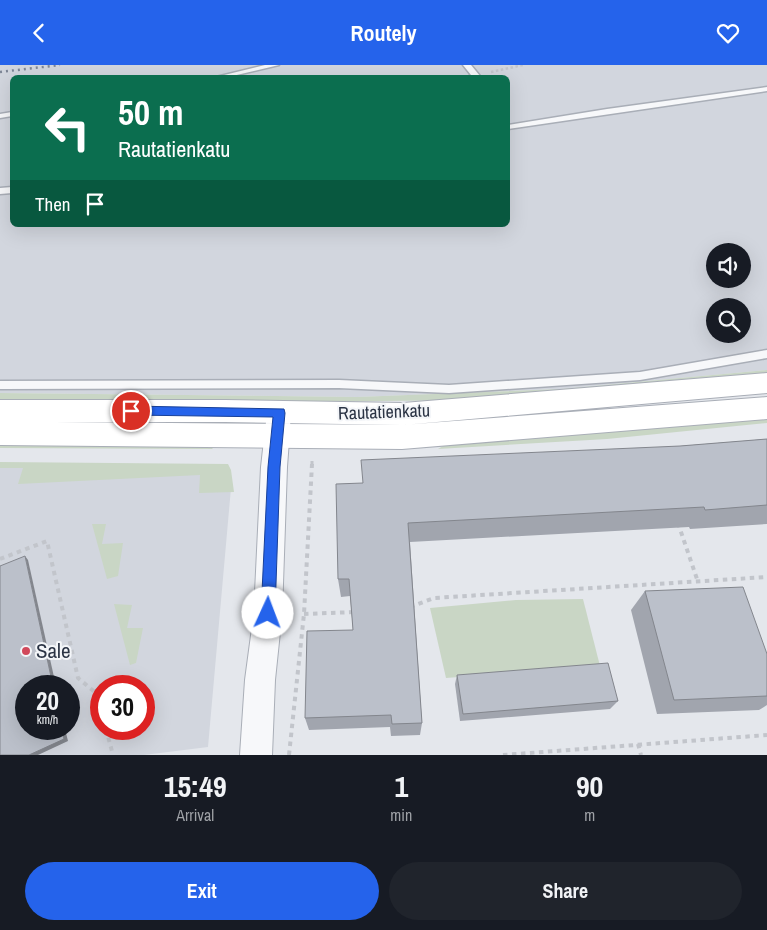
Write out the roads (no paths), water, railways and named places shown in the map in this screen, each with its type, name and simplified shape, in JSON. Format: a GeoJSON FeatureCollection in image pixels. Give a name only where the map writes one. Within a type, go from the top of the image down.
{"type":"FeatureCollection","features":[{"type":"Feature","properties":{"kind":"main road","name":"Rautatienkatu"},"geometry":{"type":"LineString","coordinates":[[0,433],[278,425],[767,383]]}},
{"type":"Feature","properties":{"kind":"main road","name":"Rautatienkatu"},"geometry":{"type":"LineString","coordinates":[[0,411],[225,411],[278,425],[402,437],[767,408]]}},
{"type":"Feature","properties":{"kind":"street"},"geometry":{"type":"LineString","coordinates":[[256,755],[260,680],[268,613],[274,467],[278,425]]}},
{"type":"Feature","properties":{"kind":"lane"},"geometry":{"type":"LineString","coordinates":[[229,75],[275,65]]}},
{"type":"Feature","properties":{"kind":"lane"},"geometry":{"type":"LineString","coordinates":[[510,127],[767,89]]}},
{"type":"Feature","properties":{"kind":"lane"},"geometry":{"type":"LineString","coordinates":[[0,385],[339,384],[449,389],[570,383],[640,376],[767,354]]}},
{"type":"Feature","properties":{"kind":"railway"},"geometry":{"type":"LineString","coordinates":[[0,72],[60,65]]}},
{"type":"Feature","properties":{"kind":"place","name":"Sale"},"geometry":{"type":"Point","coordinates":[26,651]}}]}
